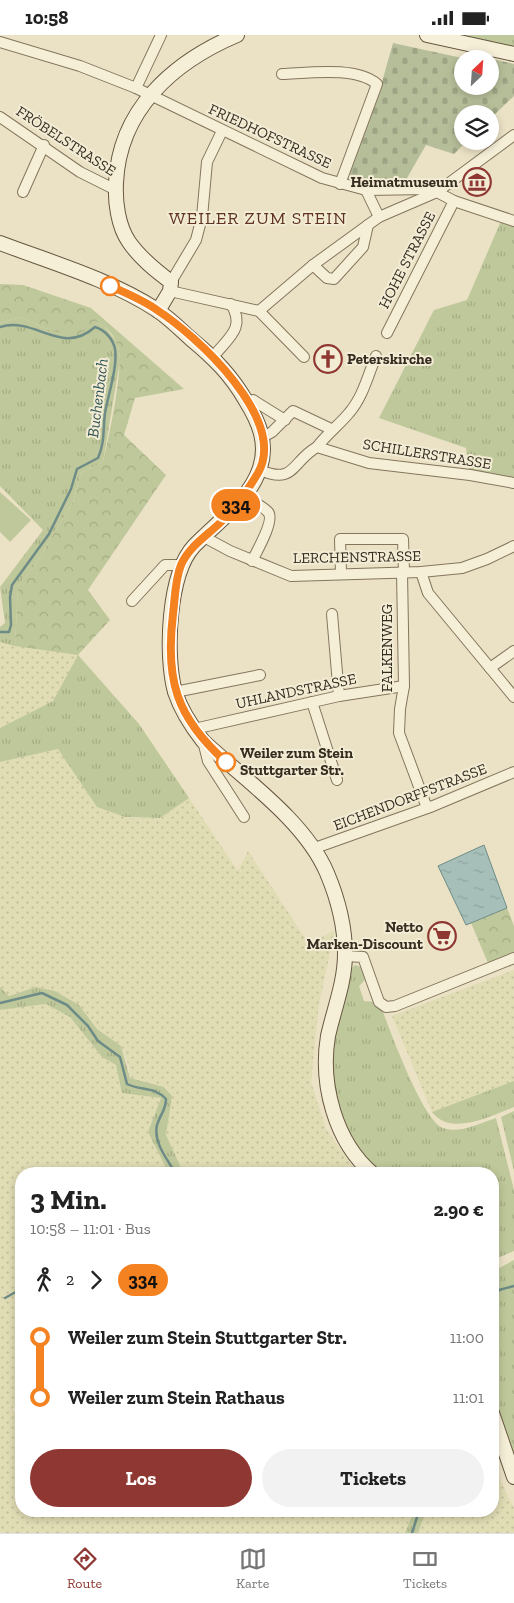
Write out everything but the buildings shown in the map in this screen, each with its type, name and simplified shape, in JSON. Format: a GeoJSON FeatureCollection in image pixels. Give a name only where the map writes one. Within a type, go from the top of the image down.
{"type":"FeatureCollection","features":[{"type":"Feature","properties":{"kind":"street"},"geometry":{"type":"LineString","coordinates":[[136,88],[161,35]]}},
{"type":"Feature","properties":{"kind":"street"},"geometry":{"type":"LineString","coordinates":[[237,35],[212,45],[162,81],[149,95],[132,121],[121,148],[116,171],[116,190],[122,229],[129,242],[170,287],[259,311],[304,357]]}},
{"type":"Feature","properties":{"kind":"street"},"geometry":{"type":"LineString","coordinates":[[427,35],[514,54]]}},
{"type":"Feature","properties":{"kind":"street","name":"FRIEDHOFSTRASSE"},"geometry":{"type":"LineString","coordinates":[[0,42],[80,67],[136,88],[309,173],[340,184],[366,190],[428,189],[437,191]]}},
{"type":"Feature","properties":{"kind":"street"},"geometry":{"type":"LineString","coordinates":[[282,75],[336,72],[366,77],[377,84],[340,184]]}},
{"type":"Feature","properties":{"kind":"street","name":"FRÖBELSTRASSE"},"geometry":{"type":"LineString","coordinates":[[0,117],[44,145],[80,172],[116,190]]}},
{"type":"Feature","properties":{"kind":"street"},"geometry":{"type":"LineString","coordinates":[[158,311],[196,240],[202,217],[207,162],[222,131]]}},
{"type":"Feature","properties":{"kind":"street"},"geometry":{"type":"LineString","coordinates":[[259,311],[313,265],[379,217],[437,191],[514,135]]}},
{"type":"Feature","properties":{"kind":"street"},"geometry":{"type":"LineString","coordinates":[[22,192],[44,145]]}},
{"type":"Feature","properties":{"kind":"street"},"geometry":{"type":"LineString","coordinates":[[366,190],[379,217]]}},
{"type":"Feature","properties":{"kind":"street"},"geometry":{"type":"LineString","coordinates":[[437,191],[454,201],[514,221]]}},
{"type":"Feature","properties":{"kind":"street","name":"HOHE STRASSE"},"geometry":{"type":"LineString","coordinates":[[387,333],[454,201]]}},
{"type":"Feature","properties":{"kind":"street"},"geometry":{"type":"LineString","coordinates":[[313,265],[327,278],[334,279],[363,247],[368,225]]}},
{"type":"Feature","properties":{"kind":"street"},"geometry":{"type":"LineString","coordinates":[[0,243],[110,286],[158,311],[213,357],[236,383],[248,403],[263,437],[264,447],[260,470],[243,497],[194,546],[181,565],[174,598],[171,637],[175,692],[194,729],[203,741],[283,813],[315,849],[327,873],[342,921],[345,956],[339,994],[329,1035],[325,1072],[332,1105],[339,1126],[353,1153],[366,1167]]}},
{"type":"Feature","properties":{"kind":"street"},"geometry":{"type":"LineString","coordinates":[[213,357],[238,326],[238,315],[231,304]]}},
{"type":"Feature","properties":{"kind":"street"},"geometry":{"type":"LineString","coordinates":[[260,470],[272,475],[285,475],[294,469],[304,454],[317,447],[331,429],[349,413],[360,396],[376,356]]}},
{"type":"Feature","properties":{"kind":"street"},"geometry":{"type":"LineString","coordinates":[[248,403],[253,400],[285,420]]}},
{"type":"Feature","properties":{"kind":"street"},"geometry":{"type":"LineString","coordinates":[[263,437],[272,432],[293,411],[331,429]]}},
{"type":"Feature","properties":{"kind":"street","name":"SCHILLERSTRASSE"},"geometry":{"type":"LineString","coordinates":[[317,447],[369,463],[470,475],[514,483]]}},
{"type":"Feature","properties":{"kind":"street"},"geometry":{"type":"LineString","coordinates":[[243,497],[267,511],[270,516],[268,528],[252,561]]}},
{"type":"Feature","properties":{"kind":"street","name":"LERCHENSTRASSE"},"geometry":{"type":"LineString","coordinates":[[204,537],[252,561],[291,576],[422,572],[462,567],[487,559],[514,546]]}},
{"type":"Feature","properties":{"kind":"street","name":"FALKENWEG"},"geometry":{"type":"LineString","coordinates":[[341,573],[340,539],[403,539],[404,685],[399,733],[427,808]]}},
{"type":"Feature","properties":{"kind":"street"},"geometry":{"type":"LineString","coordinates":[[132,601],[165,565],[181,565]]}},
{"type":"Feature","properties":{"kind":"street"},"geometry":{"type":"LineString","coordinates":[[422,572],[428,593],[514,697]]}},
{"type":"Feature","properties":{"kind":"street"},"geometry":{"type":"LineString","coordinates":[[332,614],[339,696]]}},
{"type":"Feature","properties":{"kind":"street"},"geometry":{"type":"LineString","coordinates":[[490,668],[514,651]]}},
{"type":"Feature","properties":{"kind":"street"},"geometry":{"type":"LineString","coordinates":[[175,692],[260,675]]}},
{"type":"Feature","properties":{"kind":"street","name":"UHLANDSTRASSE"},"geometry":{"type":"LineString","coordinates":[[194,729],[339,696],[404,685]]}},
{"type":"Feature","properties":{"kind":"street"},"geometry":{"type":"LineString","coordinates":[[312,702],[337,780]]}},
{"type":"Feature","properties":{"kind":"street"},"geometry":{"type":"LineString","coordinates":[[203,741],[208,761],[244,817]]}},
{"type":"Feature","properties":{"kind":"street","name":"EICHENDORFFSTRASSE"},"geometry":{"type":"LineString","coordinates":[[315,849],[427,808],[514,772]]}},
{"type":"Feature","properties":{"kind":"street"},"geometry":{"type":"LineString","coordinates":[[345,956],[363,957],[379,1002],[386,1007],[395,1006],[514,958]]}},
{"type":"Feature","properties":{"kind":"street"},"geometry":{"type":"LineString","coordinates":[[499,1433],[514,1477]]}},
{"type":"Feature","properties":{"kind":"shaded area"},"geometry":{"type":"Polygon","coordinates":[[[0,642],[78,655],[53,701],[0,728],[0,642]]]}},
{"type":"Feature","properties":{"kind":"shaded area"},"geometry":{"type":"Polygon","coordinates":[[[58,748],[97,807],[129,818],[160,818],[189,798],[238,871],[248,851],[309,944],[335,930],[319,1004],[311,1082],[326,1129],[353,1167],[181,1167],[166,1135],[172,1096],[165,1087],[130,1078],[129,1067],[121,1046],[97,1029],[79,1005],[55,991],[36,987],[9,996],[0,987],[0,762],[58,748]]]}},
{"type":"Feature","properties":{"kind":"shaded area"},"geometry":{"type":"Polygon","coordinates":[[[514,970],[514,1081],[432,1112],[392,1016],[514,970]]]}},
{"type":"Feature","properties":{"kind":"shaded area"},"geometry":{"type":"Polygon","coordinates":[[[46,1004],[70,1017],[102,1057],[116,1065],[123,1093],[161,1098],[148,1132],[166,1167],[15,1167],[15,1405],[12,1410],[15,1412],[15,1517],[412,1517],[405,1533],[0,1533],[0,1010],[46,1004]]]}},
{"type":"Feature","properties":{"kind":"shaded area"},"geometry":{"type":"Polygon","coordinates":[[[499,1476],[514,1508],[514,1533],[418,1533],[424,1517],[499,1517],[499,1476]]]}},
{"type":"Feature","properties":{"kind":"green space"},"geometry":{"type":"Polygon","coordinates":[[[458,35],[514,35],[514,49],[458,35]]]}},
{"type":"Feature","properties":{"kind":"green space"},"geometry":{"type":"Polygon","coordinates":[[[393,43],[454,56],[454,95],[499,95],[499,61],[514,64],[514,96],[499,110],[499,105],[454,105],[454,150],[458,150],[454,154],[426,145],[403,185],[366,185],[348,179],[382,82],[393,43]]]}},
{"type":"Feature","properties":{"kind":"green space"},"geometry":{"type":"Polygon","coordinates":[[[501,221],[514,225],[514,479],[469,470],[466,448],[379,418],[434,310],[467,300],[501,221]]]}},
{"type":"Feature","properties":{"kind":"green space"},"geometry":{"type":"Polygon","coordinates":[[[0,284],[23,285],[91,308],[184,389],[135,398],[124,435],[166,475],[88,590],[110,620],[78,655],[15,646],[18,586],[35,565],[73,502],[81,473],[103,462],[118,383],[119,353],[117,343],[105,327],[95,321],[78,335],[51,331],[20,317],[0,323],[0,284]]]}},
{"type":"Feature","properties":{"kind":"green space"},"geometry":{"type":"Polygon","coordinates":[[[20,317],[51,331],[95,321],[104,326],[118,343],[120,361],[103,462],[81,473],[73,502],[35,565],[18,586],[15,646],[0,642],[0,627],[5,623],[0,587],[43,530],[0,486],[0,323],[20,317]]]}},
{"type":"Feature","properties":{"kind":"green space"},"geometry":{"type":"Polygon","coordinates":[[[0,492],[31,520],[10,542],[0,532],[0,492]]]}},
{"type":"Feature","properties":{"kind":"green space"},"geometry":{"type":"Polygon","coordinates":[[[78,655],[139,724],[189,798],[160,818],[125,817],[97,807],[58,749],[0,762],[0,728],[53,701],[78,655]]]}},
{"type":"Feature","properties":{"kind":"green space"},"geometry":{"type":"Polygon","coordinates":[[[507,908],[514,926],[514,953],[488,963],[471,923],[507,908]]]}},
{"type":"Feature","properties":{"kind":"green space"},"geometry":{"type":"Polygon","coordinates":[[[355,965],[361,967],[365,980],[359,986],[364,1001],[375,1002],[382,1009],[408,1074],[426,1110],[435,1122],[443,1128],[456,1130],[496,1118],[514,1190],[514,1251],[499,1257],[499,1167],[373,1167],[356,1147],[340,1114],[332,1078],[331,1060],[336,1023],[352,968],[355,965]]]}},
{"type":"Feature","properties":{"kind":"green space"},"geometry":{"type":"Polygon","coordinates":[[[0,987],[9,996],[36,987],[55,991],[79,1005],[97,1029],[121,1046],[130,1078],[164,1087],[172,1096],[166,1135],[181,1167],[166,1167],[148,1132],[161,1098],[122,1093],[116,1065],[102,1057],[70,1017],[46,1004],[0,1010],[0,987]]]}},
{"type":"Feature","properties":{"kind":"green space"},"geometry":{"type":"Polygon","coordinates":[[[514,1081],[514,1107],[494,1115],[460,1124],[440,1119],[432,1112],[514,1081]]]}},
{"type":"Feature","properties":{"kind":"green space"},"geometry":{"type":"Polygon","coordinates":[[[514,1111],[514,1171],[501,1117],[514,1111]]]}},
{"type":"Feature","properties":{"kind":"green space"},"geometry":{"type":"Polygon","coordinates":[[[514,1260],[514,1462],[499,1411],[499,1268],[514,1260]]]}},
{"type":"Feature","properties":{"kind":"green space"},"geometry":{"type":"Polygon","coordinates":[[[412,1517],[424,1517],[418,1533],[405,1533],[412,1517]]]}},
{"type":"Feature","properties":{"kind":"water"},"geometry":{"type":"Polygon","coordinates":[[[484,845],[507,908],[466,925],[438,866],[484,845]]]}},
{"type":"Feature","properties":{"kind":"waterway","name":"Buchenbach"},"geometry":{"type":"LineString","coordinates":[[0,327],[13,325],[59,337],[71,338],[83,335],[95,327],[102,330],[110,338],[114,345],[116,356],[105,413],[103,441],[98,458],[77,469],[71,489],[49,534],[12,585],[10,597],[11,625],[9,632],[0,632]]}},
{"type":"Feature","properties":{"kind":"waterway","name":"Buchenbach"},"geometry":{"type":"LineString","coordinates":[[0,1003],[42,993],[67,1005],[88,1026],[98,1041],[120,1057],[127,1084],[152,1090],[166,1099],[156,1132],[159,1145],[172,1167]]}},
{"type":"Feature","properties":{"kind":"waterway"},"geometry":{"type":"LineString","coordinates":[[499,1290],[514,1286]]}},
{"type":"Feature","properties":{"kind":"waterway"},"geometry":{"type":"LineString","coordinates":[[5,1298],[15,1292]]}},
{"type":"Feature","properties":{"kind":"waterway","name":"Buchenbach"},"geometry":{"type":"LineString","coordinates":[[412,1533],[417,1517]]}},
{"type":"Feature","properties":{"kind":"bus line","name":"334"},"geometry":{"type":"LineString","coordinates":[[110,286],[135,297],[158,311],[222,365],[236,383],[250,407],[263,437],[264,447],[260,470],[243,497],[187,555],[181,565],[174,598],[170,649],[175,692],[194,729],[203,741],[226,762]]}},
{"type":"Feature","properties":{"kind":"place","name":"Heimatmuseum"},"geometry":{"type":"Point","coordinates":[477,182]}},
{"type":"Feature","properties":{"kind":"place","name":"Peterskirche"},"geometry":{"type":"Point","coordinates":[328,359]}},
{"type":"Feature","properties":{"kind":"place","name":"Weiler zum Stein Stuttgarter Str."},"geometry":{"type":"Point","coordinates":[226,762]}},
{"type":"Feature","properties":{"kind":"place","name":"Netto Marken-Discount"},"geometry":{"type":"Point","coordinates":[442,936]}},
{"type":"Feature","properties":{"kind":"district","name":"WEILER ZUM STEIN"},"geometry":{"type":"Point","coordinates":[258,218]}}]}
